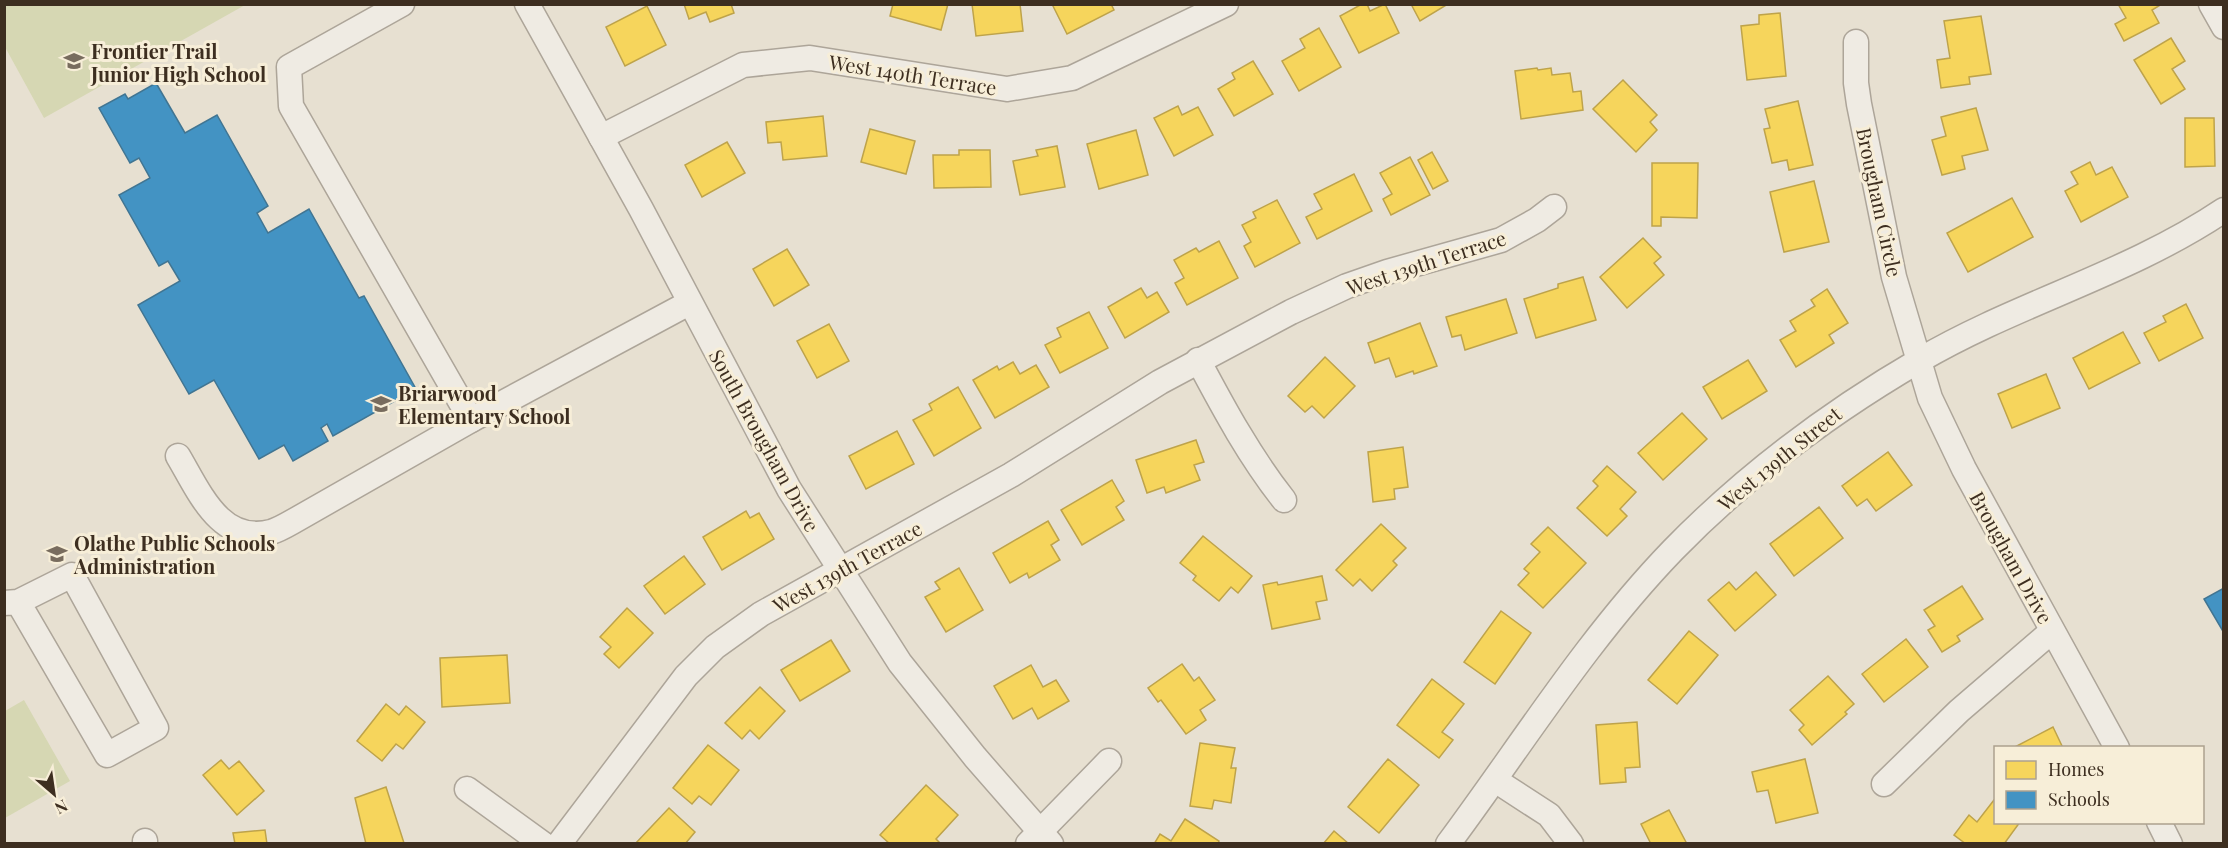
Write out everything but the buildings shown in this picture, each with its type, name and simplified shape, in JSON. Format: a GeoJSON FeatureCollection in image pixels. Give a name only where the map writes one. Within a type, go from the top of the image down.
{"type":"FeatureCollection","features":[{"type":"Feature","properties":{"kind":"street"},"geometry":{"type":"LineString","coordinates":[[402,4],[289,67],[291,106],[471,420]]}},
{"type":"Feature","properties":{"kind":"street","name":"South Brougham Drive"},"geometry":{"type":"LineString","coordinates":[[527,4],[601,137],[789,489],[900,663],[1040,840]]}},
{"type":"Feature","properties":{"kind":"street","name":"West 140th Terrace"},"geometry":{"type":"LineString","coordinates":[[601,137],[743,65],[810,58],[1007,89],[1072,78],[1226,4]]}},
{"type":"Feature","properties":{"kind":"street"},"geometry":{"type":"LineString","coordinates":[[2211,4],[2223,27]]}},
{"type":"Feature","properties":{"kind":"street","name":"Brougham Circle"},"geometry":{"type":"LineString","coordinates":[[1856,42],[1856,83],[1864,127],[1894,277],[1918,361]]}},
{"type":"Feature","properties":{"kind":"street","name":"West 139th Terrace"},"geometry":{"type":"LineString","coordinates":[[559,843],[659,709],[693,669],[737,629],[840,569],[1011,475],[1198,360],[1347,286],[1387,272],[1501,240],[1520,231],[1554,207]]}},
{"type":"Feature","properties":{"kind":"street","name":"West 139th Street"},"geometry":{"type":"LineString","coordinates":[[1448,843],[1610,622],[1671,552],[1732,493],[1806,433],[1846,405],[1918,361],[1951,342],[2111,272],[2170,242],[2223,210]]}},
{"type":"Feature","properties":{"kind":"street"},"geometry":{"type":"LineString","coordinates":[[178,456],[213,514],[232,529],[255,534],[272,532],[471,420],[689,303]]}},
{"type":"Feature","properties":{"kind":"street"},"geometry":{"type":"LineString","coordinates":[[1198,360],[1239,436],[1284,500]]}},
{"type":"Feature","properties":{"kind":"street","name":"Brougham Drive"},"geometry":{"type":"LineString","coordinates":[[1918,361],[1930,399],[1964,469],[2116,746]]}},
{"type":"Feature","properties":{"kind":"street"},"geometry":{"type":"LineString","coordinates":[[72,575],[156,728],[107,755],[11,602],[72,575]]}},
{"type":"Feature","properties":{"kind":"street"},"geometry":{"type":"LineString","coordinates":[[1884,784],[1959,711],[2052,631]]}},
{"type":"Feature","properties":{"kind":"street"},"geometry":{"type":"LineString","coordinates":[[1040,840],[1109,761]]}},
{"type":"Feature","properties":{"kind":"street"},"geometry":{"type":"LineString","coordinates":[[1495,780],[1549,815],[1571,843]]}},
{"type":"Feature","properties":{"kind":"street"},"geometry":{"type":"LineString","coordinates":[[467,789],[543,843]]}},
{"type":"Feature","properties":{"kind":"street"},"geometry":{"type":"LineString","coordinates":[[2160,824],[2170,843]]}},
{"type":"Feature","properties":{"kind":"green space","name":"Frontier Trail Junior High School"},"geometry":{"type":"Polygon","coordinates":[[[4,5],[245,5],[44,118],[5,47],[4,5]]]}},
{"type":"Feature","properties":{"kind":"green space"},"geometry":{"type":"Polygon","coordinates":[[[24,700],[70,781],[5,818],[5,711],[24,700]]]}},
{"type":"Feature","properties":{"kind":"place","name":"Frontier Trail Junior High School"},"geometry":{"type":"Point","coordinates":[74,61]}},
{"type":"Feature","properties":{"kind":"place","name":"Briarwood Elementary School"},"geometry":{"type":"Point","coordinates":[381,404]}},
{"type":"Feature","properties":{"kind":"place","name":"Olathe Public Schools Administration"},"geometry":{"type":"Point","coordinates":[57,554]}}]}
